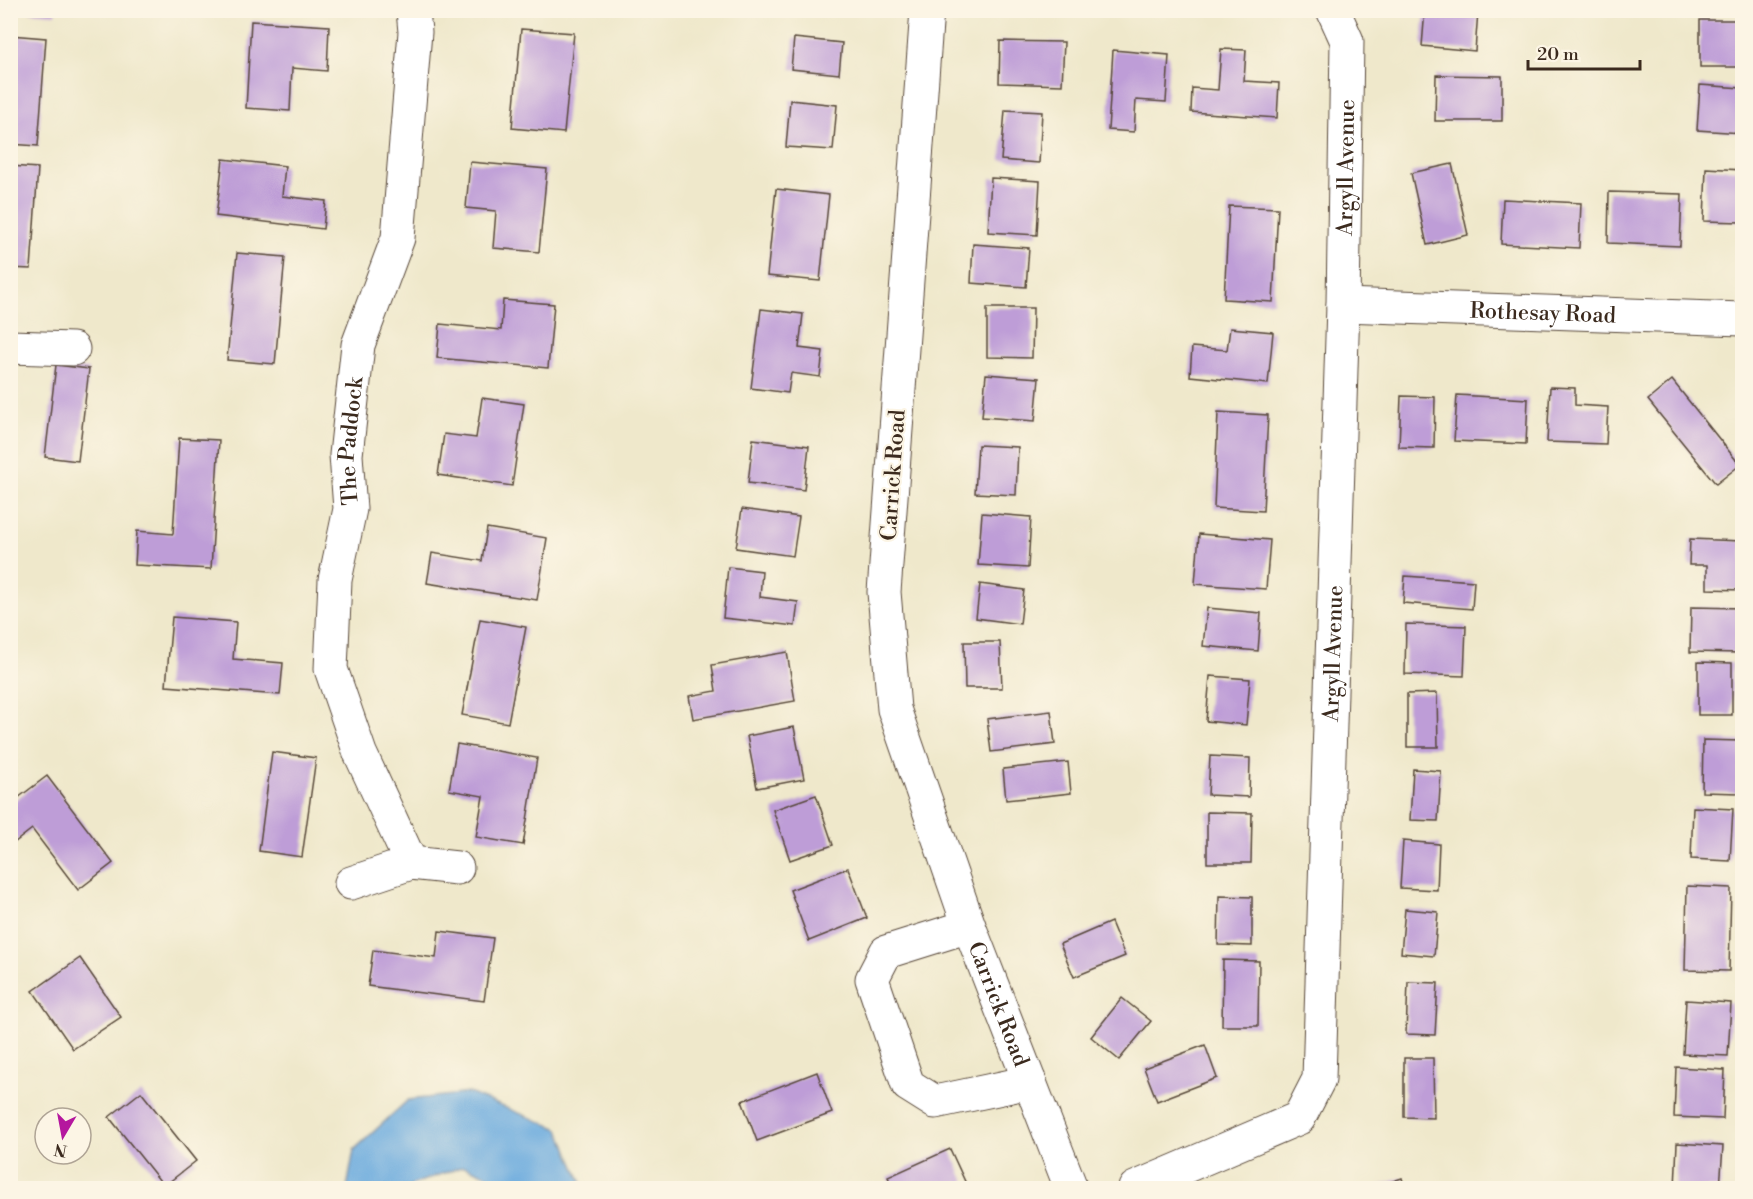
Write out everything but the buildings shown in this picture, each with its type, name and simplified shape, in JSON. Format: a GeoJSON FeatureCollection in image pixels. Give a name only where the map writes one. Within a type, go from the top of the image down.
{"type":"FeatureCollection","features":[{"type":"Feature","properties":{"kind":"street","name":"The Paddock"},"geometry":{"type":"LineString","coordinates":[[411,863],[360,753],[331,669],[335,580],[350,509],[346,455],[358,345],[398,238],[415,32],[413,10]]}},
{"type":"Feature","properties":{"kind":"street","name":"Carrick Road"},"geometry":{"type":"LineString","coordinates":[[927,10],[884,592],[894,709],[969,926],[1071,1188]]}},
{"type":"Feature","properties":{"kind":"street","name":"Argyll Avenue"},"geometry":{"type":"LineString","coordinates":[[1135,1188],[1299,1118],[1319,1079],[1343,305],[1347,41],[1333,10]]}},
{"type":"Feature","properties":{"kind":"street","name":"Rothesay Road"},"geometry":{"type":"LineString","coordinates":[[1343,305],[1743,319]]}},
{"type":"Feature","properties":{"kind":"street"},"geometry":{"type":"LineString","coordinates":[[10,346],[73,348]]}},
{"type":"Feature","properties":{"kind":"street"},"geometry":{"type":"LineString","coordinates":[[351,883],[411,863],[457,868]]}},
{"type":"Feature","properties":{"kind":"street","name":"Carrick Road"},"geometry":{"type":"LineString","coordinates":[[969,926],[886,952],[872,979],[908,1085],[935,1102],[1030,1082]]}},
{"type":"Feature","properties":{"kind":"water"},"geometry":{"type":"Polygon","coordinates":[[[469,1093],[559,1129],[584,1188],[519,1188],[464,1166],[411,1185],[411,1188],[347,1188],[354,1150],[408,1100],[469,1093]]]}}]}
